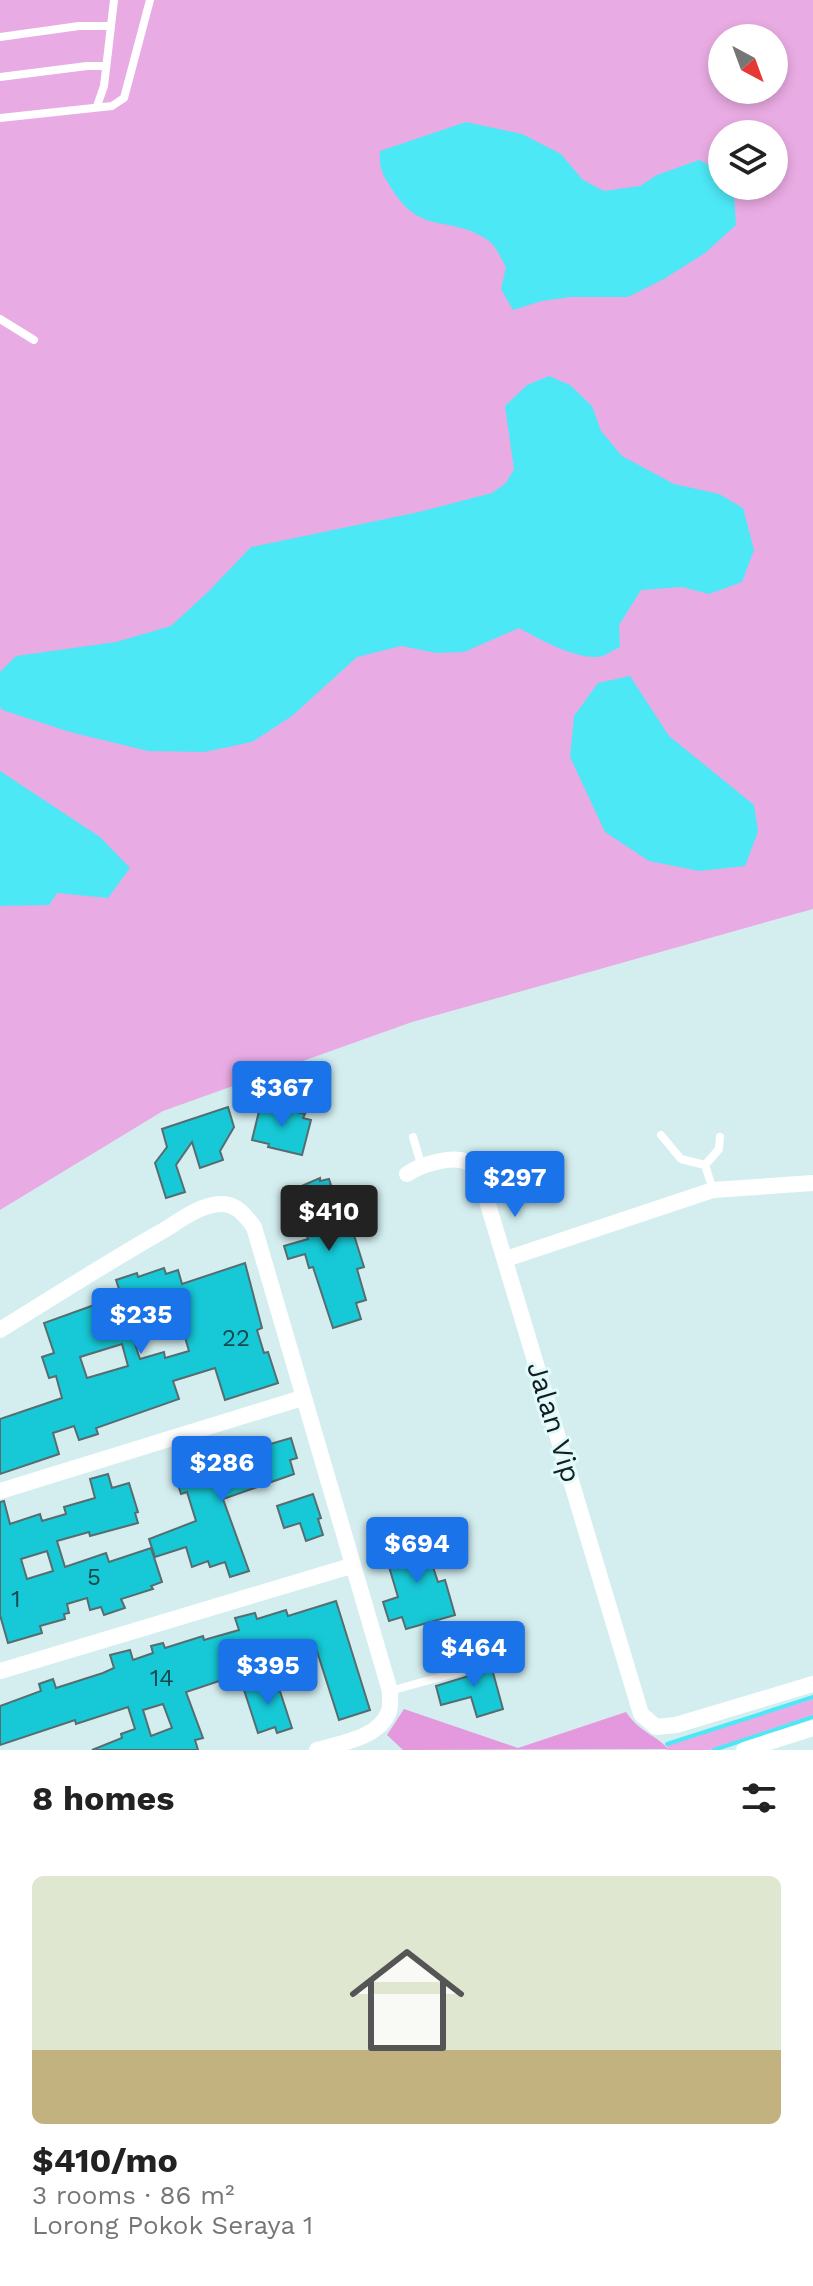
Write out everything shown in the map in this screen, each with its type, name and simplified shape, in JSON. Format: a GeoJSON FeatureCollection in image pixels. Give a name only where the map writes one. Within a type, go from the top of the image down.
{"type":"FeatureCollection","features":[{"type":"Feature","properties":{"kind":"street","name":"Jalan Vip"},"geometry":{"type":"LineString","coordinates":[[414,1169],[467,1161],[478,1171],[641,1714],[656,1727],[676,1725],[813,1684]]}},
{"type":"Feature","properties":{"kind":"street"},"geometry":{"type":"LineString","coordinates":[[506,1259],[713,1190],[813,1183]]}},
{"type":"Feature","properties":{"kind":"street"},"geometry":{"type":"LineString","coordinates":[[0,1330],[201,1209],[220,1204],[231,1205],[244,1212],[254,1227],[390,1691],[389,1711],[378,1727],[364,1736],[317,1750]]}},
{"type":"Feature","properties":{"kind":"street"},"geometry":{"type":"LineString","coordinates":[[0,1491],[302,1398]]}},
{"type":"Feature","properties":{"kind":"street"},"geometry":{"type":"LineString","coordinates":[[0,1671],[351,1566]]}},
{"type":"Feature","properties":{"kind":"street"},"geometry":{"type":"LineString","coordinates":[[744,1750],[813,1728]]}},
{"type":"Feature","properties":{"kind":"lane"},"geometry":{"type":"LineString","coordinates":[[97,106],[106,66],[114,0]]}},
{"type":"Feature","properties":{"kind":"lane"},"geometry":{"type":"LineString","coordinates":[[0,118],[112,106],[124,98],[150,0]]}},
{"type":"Feature","properties":{"kind":"lane"},"geometry":{"type":"LineString","coordinates":[[0,37],[79,26],[111,26]]}},
{"type":"Feature","properties":{"kind":"lane"},"geometry":{"type":"LineString","coordinates":[[0,77],[106,66]]}},
{"type":"Feature","properties":{"kind":"lane"},"geometry":{"type":"LineString","coordinates":[[0,319],[34,340]]}},
{"type":"Feature","properties":{"kind":"lane"},"geometry":{"type":"LineString","coordinates":[[661,1135],[681,1159],[705,1165]]}},
{"type":"Feature","properties":{"kind":"lane"},"geometry":{"type":"LineString","coordinates":[[413,1137],[414,1169]]}},
{"type":"Feature","properties":{"kind":"lane"},"geometry":{"type":"LineString","coordinates":[[705,1165],[719,1149],[720,1137]]}},
{"type":"Feature","properties":{"kind":"lane"},"geometry":{"type":"LineString","coordinates":[[705,1165],[713,1190]]}},
{"type":"Feature","properties":{"kind":"lane"},"geometry":{"type":"LineString","coordinates":[[390,1691],[466,1670]]}},
{"type":"Feature","properties":{"kind":"shaded area"},"geometry":{"type":"Polygon","coordinates":[[[0,0],[813,0],[813,909],[412,1022],[163,1111],[0,1210],[0,0]]]}},
{"type":"Feature","properties":{"kind":"shaded area"},"geometry":{"type":"Polygon","coordinates":[[[813,1699],[813,1715],[710,1750],[665,1750],[668,1749],[666,1745],[813,1699]]]}},
{"type":"Feature","properties":{"kind":"shaded area"},"geometry":{"type":"Polygon","coordinates":[[[404,1709],[518,1748],[626,1712],[637,1725],[668,1749],[403,1750],[387,1735],[404,1709]]]}},
{"type":"Feature","properties":{"kind":"water"},"geometry":{"type":"Polygon","coordinates":[[[466,122],[522,134],[561,154],[583,180],[604,191],[640,186],[657,175],[699,160],[708,164],[708,200],[734,200],[736,225],[705,253],[628,297],[570,297],[513,310],[501,289],[506,267],[492,243],[463,228],[427,220],[404,205],[384,176],[380,151],[466,122]]]}},
{"type":"Feature","properties":{"kind":"water"},"geometry":{"type":"Polygon","coordinates":[[[549,376],[570,385],[592,406],[601,431],[622,456],[674,484],[719,494],[743,508],[754,550],[742,582],[709,594],[682,587],[641,590],[619,625],[620,647],[603,656],[572,653],[519,628],[464,652],[437,653],[401,646],[357,657],[292,716],[252,742],[204,752],[148,751],[70,732],[2,710],[0,672],[16,656],[116,642],[171,626],[251,547],[419,512],[492,493],[506,483],[514,469],[505,406],[527,385],[549,376]]]}},
{"type":"Feature","properties":{"kind":"water"},"geometry":{"type":"Polygon","coordinates":[[[630,676],[669,736],[754,805],[758,832],[745,866],[699,871],[649,861],[605,832],[570,757],[574,716],[598,683],[630,676]]]}},
{"type":"Feature","properties":{"kind":"water"},"geometry":{"type":"Polygon","coordinates":[[[0,771],[100,837],[130,868],[108,898],[57,893],[49,905],[0,906],[0,771]]]}},
{"type":"Feature","properties":{"kind":"building"},"geometry":{"type":"Polygon","coordinates":[[[261,1103],[305,1114],[303,1118],[311,1120],[302,1155],[252,1140],[261,1103]]]}},
{"type":"Feature","properties":{"kind":"building"},"geometry":{"type":"Polygon","coordinates":[[[228,1107],[234,1127],[220,1151],[223,1160],[200,1168],[192,1142],[176,1165],[185,1192],[166,1198],[155,1163],[167,1147],[162,1129],[228,1107]]]}},
{"type":"Feature","properties":{"kind":"building"},"geometry":{"type":"Polygon","coordinates":[[[320,1178],[320,1181],[329,1179],[339,1211],[327,1215],[334,1238],[353,1232],[364,1267],[357,1269],[366,1300],[356,1303],[361,1319],[333,1328],[313,1267],[309,1268],[305,1254],[288,1259],[284,1246],[308,1239],[298,1208],[295,1209],[292,1190],[320,1178]]]}},
{"type":"Feature","properties":{"kind":"building"},"geometry":{"type":"Polygon","coordinates":[[[245,1263],[262,1328],[257,1330],[278,1383],[225,1400],[215,1368],[173,1381],[179,1399],[96,1428],[98,1434],[79,1440],[74,1426],[53,1433],[59,1454],[0,1474],[0,1419],[62,1398],[56,1376],[49,1378],[42,1357],[54,1353],[44,1323],[108,1300],[107,1296],[120,1292],[116,1280],[137,1273],[138,1277],[164,1268],[166,1274],[178,1270],[182,1284],[245,1263]],[[170,1322],[131,1332],[140,1359],[164,1352],[165,1358],[189,1351],[181,1324],[172,1327],[170,1322]],[[122,1344],[80,1357],[87,1378],[128,1366],[122,1344]]]}},
{"type":"Feature","properties":{"kind":"building"},"geometry":{"type":"Polygon","coordinates":[[[291,1438],[297,1458],[290,1460],[294,1474],[223,1499],[249,1571],[230,1577],[225,1562],[210,1567],[208,1561],[192,1567],[186,1547],[155,1557],[149,1539],[196,1521],[187,1492],[181,1494],[175,1475],[231,1451],[232,1454],[236,1453],[239,1462],[262,1455],[260,1447],[291,1438]]]}},
{"type":"Feature","properties":{"kind":"building"},"geometry":{"type":"Polygon","coordinates":[[[108,1474],[112,1488],[129,1483],[138,1512],[135,1513],[138,1523],[57,1541],[65,1567],[106,1553],[109,1562],[151,1548],[162,1582],[151,1586],[153,1589],[121,1599],[125,1608],[104,1615],[101,1607],[90,1610],[87,1598],[67,1604],[69,1613],[64,1614],[65,1619],[40,1626],[42,1633],[8,1643],[0,1615],[0,1502],[4,1501],[10,1524],[40,1514],[42,1521],[66,1514],[64,1507],[95,1498],[90,1479],[108,1474]],[[47,1551],[21,1559],[27,1579],[53,1571],[47,1551]]]}},
{"type":"Feature","properties":{"kind":"building"},"geometry":{"type":"Polygon","coordinates":[[[313,1494],[323,1535],[306,1541],[300,1523],[284,1528],[277,1506],[313,1494]]]}},
{"type":"Feature","properties":{"kind":"building"},"geometry":{"type":"Polygon","coordinates":[[[424,1536],[425,1542],[430,1540],[435,1559],[431,1561],[438,1582],[445,1580],[455,1615],[406,1629],[402,1617],[389,1621],[383,1602],[398,1597],[387,1560],[394,1558],[389,1543],[424,1536]]]}},
{"type":"Feature","properties":{"kind":"building"},"geometry":{"type":"Polygon","coordinates":[[[336,1601],[370,1710],[339,1720],[314,1642],[226,1671],[228,1678],[186,1692],[203,1738],[195,1740],[198,1750],[92,1750],[135,1729],[128,1707],[76,1724],[75,1720],[0,1745],[0,1706],[41,1691],[39,1684],[53,1679],[56,1688],[103,1673],[114,1668],[110,1655],[130,1650],[133,1660],[153,1653],[151,1646],[163,1643],[165,1648],[203,1636],[204,1640],[239,1630],[235,1618],[255,1613],[257,1619],[286,1610],[288,1616],[336,1601]],[[163,1704],[143,1710],[151,1736],[172,1728],[163,1704]]]}},
{"type":"Feature","properties":{"kind":"building"},"geometry":{"type":"Polygon","coordinates":[[[489,1658],[503,1709],[477,1717],[471,1697],[441,1705],[436,1686],[469,1676],[473,1671],[469,1664],[489,1658]]]}},
{"type":"Feature","properties":{"kind":"building"},"geometry":{"type":"Polygon","coordinates":[[[276,1679],[292,1728],[277,1733],[275,1727],[258,1733],[244,1690],[276,1679]]]}},
{"type":"Feature","properties":{"kind":"waterway"},"geometry":{"type":"LineString","coordinates":[[667,1744],[813,1697]]}},
{"type":"Feature","properties":{"kind":"waterway"},"geometry":{"type":"LineString","coordinates":[[714,1750],[813,1717]]}}]}
